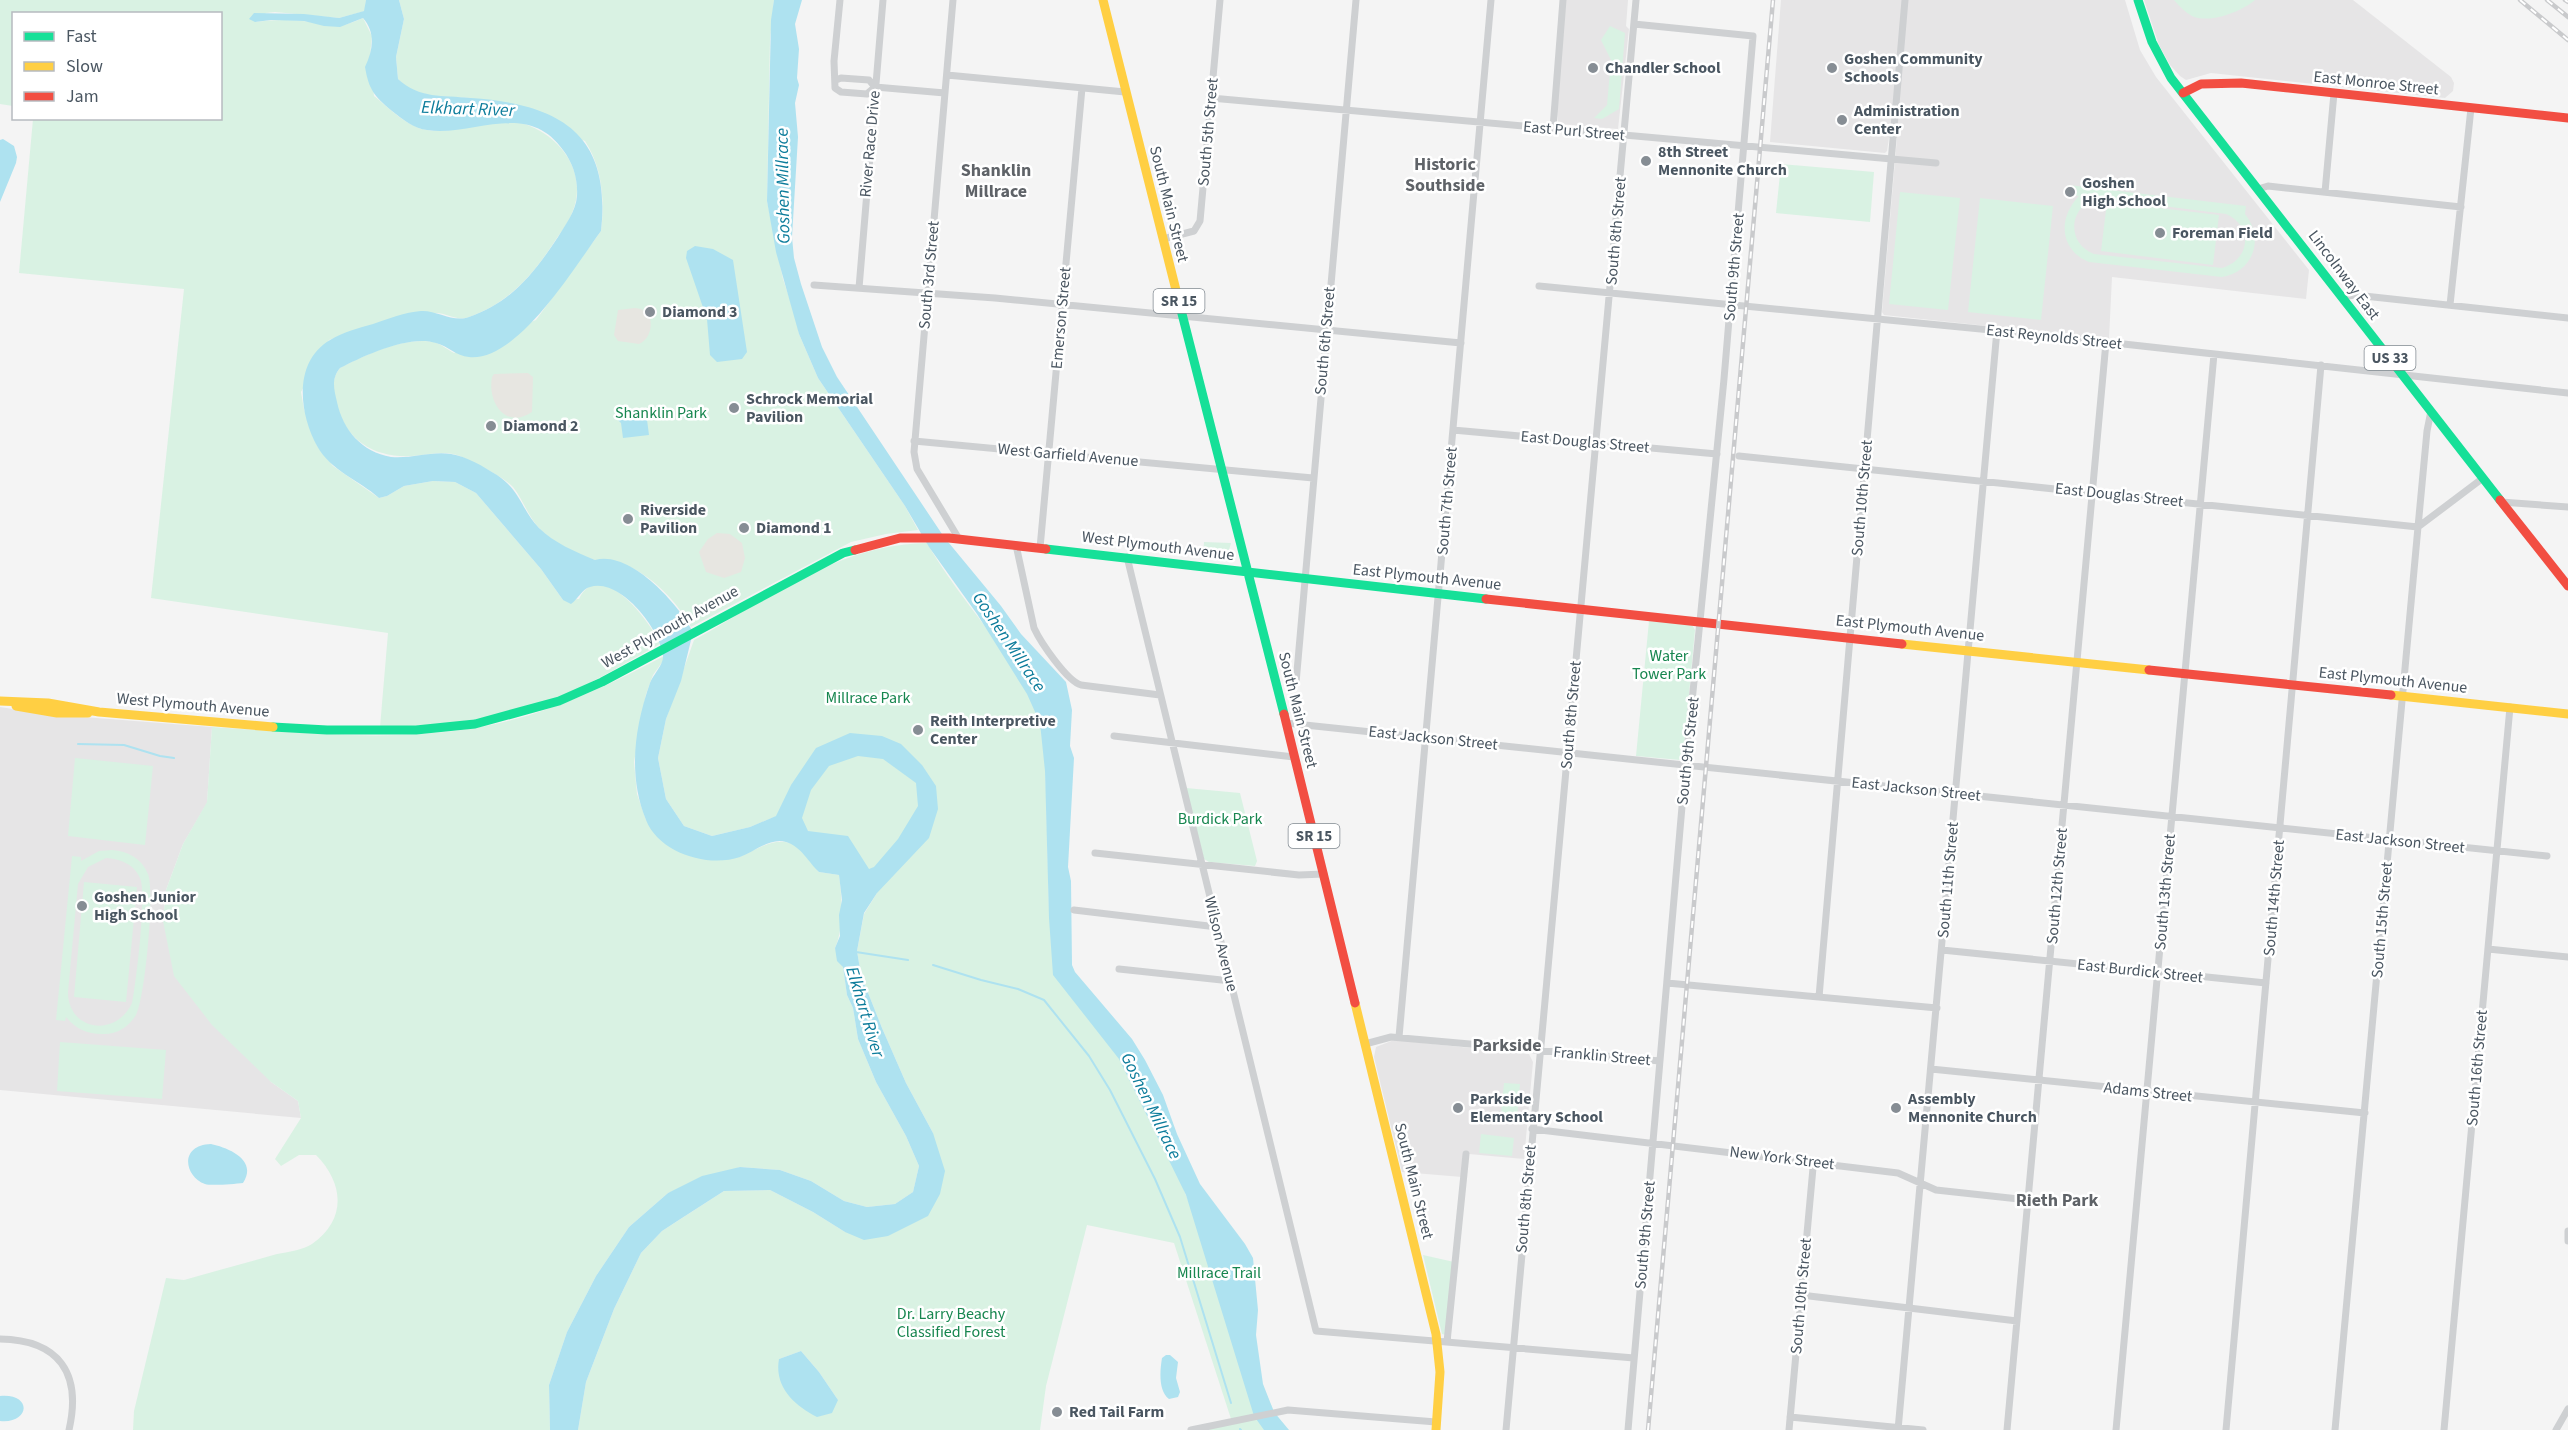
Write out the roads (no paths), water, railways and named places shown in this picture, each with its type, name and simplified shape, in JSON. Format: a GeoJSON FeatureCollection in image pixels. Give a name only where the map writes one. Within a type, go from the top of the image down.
{"type":"FeatureCollection","features":[{"type":"Feature","properties":{"kind":"main road","name":"South Main Street"},"geometry":{"type":"LineString","coordinates":[[1103,0],[1442,1342],[1436,1426]]}},
{"type":"Feature","properties":{"kind":"main road","name":"Lincolnway East"},"geometry":{"type":"LineString","coordinates":[[2138,0],[2158,56],[2183,93],[2568,586]]}},
{"type":"Feature","properties":{"kind":"main road","name":"East Monroe Street"},"geometry":{"type":"LineString","coordinates":[[2183,93],[2201,84],[2222,82],[2568,118]]}},
{"type":"Feature","properties":{"kind":"main road","name":"West Plymouth Avenue"},"geometry":{"type":"LineString","coordinates":[[0,702],[48,704],[99,712],[327,730],[380,731],[448,728],[494,720],[559,700],[603,681],[843,553],[883,541],[913,537],[954,538],[1249,572]]}},
{"type":"Feature","properties":{"kind":"main road","name":"East Plymouth Avenue"},"geometry":{"type":"LineString","coordinates":[[1249,572],[1581,610],[1850,636],[2568,714]]}},
{"type":"Feature","properties":{"kind":"street"},"geometry":{"type":"LineString","coordinates":[[840,0],[834,61],[836,88],[841,92],[867,94],[875,87]]}},
{"type":"Feature","properties":{"kind":"street","name":"River Race Drive"},"geometry":{"type":"LineString","coordinates":[[859,288],[883,0]]}},
{"type":"Feature","properties":{"kind":"street","name":"South 3rd Street"},"geometry":{"type":"LineString","coordinates":[[953,0],[914,460],[917,470],[954,538]]}},
{"type":"Feature","properties":{"kind":"street","name":"South 5th Street"},"geometry":{"type":"LineString","coordinates":[[1163,239],[1189,232],[1199,225],[1220,0]]}},
{"type":"Feature","properties":{"kind":"street","name":"South 6th Street"},"geometry":{"type":"LineString","coordinates":[[1296,683],[1356,0]]}},
{"type":"Feature","properties":{"kind":"street","name":"South 7th Street"},"geometry":{"type":"LineString","coordinates":[[1399,1037],[1491,0]]}},
{"type":"Feature","properties":{"kind":"street"},"geometry":{"type":"LineString","coordinates":[[1552,128],[1563,0]]}},
{"type":"Feature","properties":{"kind":"street","name":"South 8th Street"},"geometry":{"type":"LineString","coordinates":[[1506,1430],[1636,0]]}},
{"type":"Feature","properties":{"kind":"street","name":"South 10th Street"},"geometry":{"type":"LineString","coordinates":[[1819,997],[1905,0]]}},
{"type":"Feature","properties":{"kind":"street","name":"South 9th Street"},"geometry":{"type":"LineString","coordinates":[[1628,1430],[1753,36],[1634,24]]}},
{"type":"Feature","properties":{"kind":"street"},"geometry":{"type":"LineString","coordinates":[[947,75],[1125,92]]}},
{"type":"Feature","properties":{"kind":"street"},"geometry":{"type":"LineString","coordinates":[[836,80],[841,78],[869,80],[875,87],[945,93]]}},
{"type":"Feature","properties":{"kind":"street","name":"Emerson Street"},"geometry":{"type":"LineString","coordinates":[[1040,548],[1082,88]]}},
{"type":"Feature","properties":{"kind":"street"},"geometry":{"type":"LineString","coordinates":[[2325,192],[2334,93]]}},
{"type":"Feature","properties":{"kind":"street","name":"East Purl Street"},"geometry":{"type":"LineString","coordinates":[[1211,98],[1936,163]]}},
{"type":"Feature","properties":{"kind":"street"},"geometry":{"type":"LineString","coordinates":[[2450,305],[2471,108]]}},
{"type":"Feature","properties":{"kind":"street"},"geometry":{"type":"LineString","coordinates":[[2258,189],[2268,186],[2461,207]]}},
{"type":"Feature","properties":{"kind":"street"},"geometry":{"type":"LineString","coordinates":[[814,285],[1062,305],[1461,344]]}},
{"type":"Feature","properties":{"kind":"street","name":"East Reynolds Street"},"geometry":{"type":"LineString","coordinates":[[1539,286],[1997,330],[2568,393]]}},
{"type":"Feature","properties":{"kind":"street"},"geometry":{"type":"LineString","coordinates":[[2341,297],[2355,295],[2568,318]]}},
{"type":"Feature","properties":{"kind":"street","name":"South 11th Street"},"geometry":{"type":"LineString","coordinates":[[1898,1429],[1997,330]]}},
{"type":"Feature","properties":{"kind":"street","name":"South 12th Street"},"geometry":{"type":"LineString","coordinates":[[2007,1430],[2106,342]]}},
{"type":"Feature","properties":{"kind":"street","name":"South 13th Street"},"geometry":{"type":"LineString","coordinates":[[2116,1430],[2214,354]]}},
{"type":"Feature","properties":{"kind":"street","name":"South 14th Street"},"geometry":{"type":"LineString","coordinates":[[2226,1430],[2321,366]]}},
{"type":"Feature","properties":{"kind":"street","name":"South 15th Street"},"geometry":{"type":"LineString","coordinates":[[2335,1430],[2402,696],[2431,411]]}},
{"type":"Feature","properties":{"kind":"street","name":"East Douglas Street"},"geometry":{"type":"LineString","coordinates":[[1453,429],[1717,454]]}},
{"type":"Feature","properties":{"kind":"street","name":"West Garfield Avenue"},"geometry":{"type":"LineString","coordinates":[[914,441],[1313,478]]}},
{"type":"Feature","properties":{"kind":"street","name":"East Douglas Street"},"geometry":{"type":"LineString","coordinates":[[1739,456],[2418,527]]}},
{"type":"Feature","properties":{"kind":"street"},"geometry":{"type":"LineString","coordinates":[[2418,527],[2483,478]]}},
{"type":"Feature","properties":{"kind":"street"},"geometry":{"type":"LineString","coordinates":[[2501,502],[2568,507]]}},
{"type":"Feature","properties":{"kind":"street"},"geometry":{"type":"LineString","coordinates":[[1016,545],[1034,628],[1038,637],[1072,681],[1082,686],[1160,695]]}},
{"type":"Feature","properties":{"kind":"street","name":"Wilson Avenue"},"geometry":{"type":"LineString","coordinates":[[1126,557],[1316,1331],[1442,1342]]}},
{"type":"Feature","properties":{"kind":"street","name":"South 16th Street"},"geometry":{"type":"LineString","coordinates":[[2444,1430],[2510,707]]}},
{"type":"Feature","properties":{"kind":"street","name":"East Jackson Street"},"geometry":{"type":"LineString","coordinates":[[1286,723],[2547,856]]}},
{"type":"Feature","properties":{"kind":"street"},"geometry":{"type":"LineString","coordinates":[[1114,736],[1294,757]]}},
{"type":"Feature","properties":{"kind":"street"},"geometry":{"type":"LineString","coordinates":[[1095,853],[1299,875],[1324,874]]}},
{"type":"Feature","properties":{"kind":"street"},"geometry":{"type":"LineString","coordinates":[[1074,910],[1216,927]]}},
{"type":"Feature","properties":{"kind":"street"},"geometry":{"type":"LineString","coordinates":[[2488,949],[2568,957]]}},
{"type":"Feature","properties":{"kind":"street","name":"East Burdick Street"},"geometry":{"type":"LineString","coordinates":[[1942,950],[2266,983]]}},
{"type":"Feature","properties":{"kind":"street"},"geometry":{"type":"LineString","coordinates":[[1119,969],[1231,981]]}},
{"type":"Feature","properties":{"kind":"street"},"geometry":{"type":"LineString","coordinates":[[1667,983],[1937,1008]]}},
{"type":"Feature","properties":{"kind":"street","name":"Franklin Street"},"geometry":{"type":"LineString","coordinates":[[1365,1044],[1391,1036],[1660,1061]]}},
{"type":"Feature","properties":{"kind":"street","name":"Adams Street"},"geometry":{"type":"LineString","coordinates":[[1931,1069],[2365,1113]]}},
{"type":"Feature","properties":{"kind":"street","name":"New York Street"},"geometry":{"type":"LineString","coordinates":[[1532,1129],[1898,1173],[1936,1190],[2028,1200]]}},
{"type":"Feature","properties":{"kind":"street"},"geometry":{"type":"LineString","coordinates":[[1466,1154],[1442,1342],[1634,1358]]}},
{"type":"Feature","properties":{"kind":"street","name":"South 10th Street"},"geometry":{"type":"LineString","coordinates":[[1789,1430],[1813,1168],[1816,1162]]}},
{"type":"Feature","properties":{"kind":"street"},"geometry":{"type":"LineString","coordinates":[[2568,1231],[2568,1241]]}},
{"type":"Feature","properties":{"kind":"street"},"geometry":{"type":"LineString","coordinates":[[1801,1295],[2017,1321]]}},
{"type":"Feature","properties":{"kind":"street"},"geometry":{"type":"LineString","coordinates":[[0,1339],[32,1342],[50,1350],[64,1367],[73,1387],[69,1430]]}},
{"type":"Feature","properties":{"kind":"street"},"geometry":{"type":"LineString","coordinates":[[2556,1430],[2568,1409]]}},
{"type":"Feature","properties":{"kind":"street"},"geometry":{"type":"LineString","coordinates":[[1191,1430],[1282,1410],[1436,1426]]}},
{"type":"Feature","properties":{"kind":"street"},"geometry":{"type":"LineString","coordinates":[[1790,1417],[1923,1430]]}},
{"type":"Feature","properties":{"kind":"water","name":"Elkhart River"},"geometry":{"type":"Polygon","coordinates":[[[366,0],[399,0],[404,19],[396,57],[398,79],[406,85],[432,95],[502,101],[530,108],[554,117],[573,130],[588,147],[598,170],[602,197],[601,231],[544,309],[507,344],[488,354],[469,357],[436,343],[413,341],[387,348],[340,368],[335,376],[334,388],[340,412],[349,430],[363,445],[391,457],[451,454],[481,465],[511,487],[533,521],[551,538],[595,560],[609,559],[624,563],[652,582],[677,608],[693,632],[681,681],[666,719],[658,758],[666,799],[684,826],[712,836],[750,827],[776,816],[791,785],[816,748],[850,733],[882,736],[901,744],[922,765],[936,786],[938,809],[929,838],[877,893],[864,913],[857,951],[861,975],[882,1028],[906,1083],[933,1133],[945,1171],[940,1194],[928,1216],[888,1236],[864,1240],[845,1232],[813,1212],[770,1190],[724,1191],[662,1231],[641,1253],[614,1309],[586,1382],[578,1430],[550,1430],[549,1385],[567,1332],[596,1276],[629,1227],[668,1193],[702,1176],[740,1167],[780,1170],[811,1181],[844,1201],[867,1207],[895,1204],[913,1192],[919,1166],[906,1136],[876,1082],[858,1039],[843,967],[837,961],[835,948],[840,936],[839,915],[842,900],[839,875],[819,872],[796,847],[786,842],[769,843],[740,857],[727,860],[700,859],[673,849],[652,832],[640,803],[635,752],[644,700],[663,656],[655,633],[637,608],[614,590],[602,586],[587,588],[571,604],[563,600],[541,569],[476,493],[455,482],[433,481],[404,486],[379,498],[337,469],[317,446],[306,419],[303,389],[310,361],[318,350],[330,340],[351,330],[403,314],[427,311],[463,318],[484,311],[498,303],[521,285],[540,263],[570,218],[577,196],[576,177],[567,155],[549,135],[533,126],[517,123],[445,131],[427,130],[413,126],[392,111],[377,97],[368,81],[365,67],[372,42],[370,30],[363,18],[340,27],[304,21],[255,22],[249,19],[254,13],[304,14],[339,18],[364,11],[366,0]],[[858,756],[829,766],[811,790],[802,818],[808,831],[848,836],[869,869],[874,867],[898,839],[918,806],[916,783],[883,759],[858,756]]]}},
{"type":"Feature","properties":{"kind":"water","name":"Goshen Millrace"},"geometry":{"type":"Polygon","coordinates":[[[774,0],[802,0],[795,24],[799,49],[797,78],[799,85],[795,103],[798,137],[792,237],[794,258],[801,284],[822,347],[837,377],[944,537],[1021,634],[1066,682],[1072,710],[1070,746],[1074,758],[1068,867],[1071,881],[1072,965],[1075,972],[1132,1039],[1145,1060],[1163,1095],[1177,1134],[1200,1184],[1253,1258],[1258,1310],[1256,1335],[1263,1384],[1274,1412],[1289,1430],[1264,1430],[1254,1416],[1186,1195],[1119,1059],[1053,975],[1045,771],[1040,723],[1027,694],[977,614],[929,547],[905,506],[818,378],[799,334],[776,252],[767,201],[771,20],[774,0]]]}},
{"type":"Feature","properties":{"kind":"water"},"geometry":{"type":"Polygon","coordinates":[[[3,139],[14,146],[17,157],[0,202],[0,140],[3,139]]]}},
{"type":"Feature","properties":{"kind":"water"},"geometry":{"type":"Polygon","coordinates":[[[695,246],[713,249],[733,260],[747,352],[742,359],[717,362],[710,355],[707,319],[686,258],[687,251],[695,246]]]}},
{"type":"Feature","properties":{"kind":"water"},"geometry":{"type":"Polygon","coordinates":[[[624,405],[633,413],[646,412],[649,435],[623,438],[621,423],[614,416],[624,405]]]}},
{"type":"Feature","properties":{"kind":"water"},"geometry":{"type":"Polygon","coordinates":[[[211,1144],[233,1152],[244,1162],[247,1175],[243,1183],[208,1185],[193,1175],[189,1168],[190,1155],[201,1146],[211,1144]]]}},
{"type":"Feature","properties":{"kind":"water"},"geometry":{"type":"Polygon","coordinates":[[[801,1351],[838,1400],[832,1413],[817,1417],[794,1401],[783,1386],[778,1369],[779,1359],[801,1351]]]}},
{"type":"Feature","properties":{"kind":"water"},"geometry":{"type":"Polygon","coordinates":[[[1170,1355],[1178,1362],[1176,1378],[1180,1392],[1178,1397],[1169,1399],[1163,1391],[1161,1380],[1162,1358],[1170,1355]]]}},
{"type":"Feature","properties":{"kind":"water"},"geometry":{"type":"Polygon","coordinates":[[[0,1396],[11,1396],[18,1399],[24,1408],[22,1414],[10,1421],[0,1421],[0,1396]]]}},
{"type":"Feature","properties":{"kind":"waterway"},"geometry":{"type":"LineString","coordinates":[[78,744],[124,745],[174,758]]}},
{"type":"Feature","properties":{"kind":"waterway"},"geometry":{"type":"LineString","coordinates":[[856,952],[908,960]]}},
{"type":"Feature","properties":{"kind":"waterway"},"geometry":{"type":"LineString","coordinates":[[933,965],[1018,989],[1044,1000],[1089,1056],[1110,1090],[1155,1179],[1180,1237],[1231,1403]]}},
{"type":"Feature","properties":{"kind":"railway"},"geometry":{"type":"LineString","coordinates":[[1648,1430],[1773,0]]}},
{"type":"Feature","properties":{"kind":"railway"},"geometry":{"type":"LineString","coordinates":[[2520,0],[2568,40]]}},
{"type":"Feature","properties":{"kind":"railway"},"geometry":{"type":"LineString","coordinates":[[2547,0],[2568,17]]}},
{"type":"Feature","properties":{"kind":"place","name":"Chandler School"},"geometry":{"type":"Point","coordinates":[1593,68]}},
{"type":"Feature","properties":{"kind":"place","name":"Goshen Community Schools"},"geometry":{"type":"Point","coordinates":[1832,68]}},
{"type":"Feature","properties":{"kind":"place","name":"Administration Center"},"geometry":{"type":"Point","coordinates":[1842,120]}},
{"type":"Feature","properties":{"kind":"place","name":"8th Street Mennonite Church"},"geometry":{"type":"Point","coordinates":[1646,161]}},
{"type":"Feature","properties":{"kind":"place","name":"Goshen High School"},"geometry":{"type":"Point","coordinates":[2070,192]}},
{"type":"Feature","properties":{"kind":"place","name":"Foreman Field"},"geometry":{"type":"Point","coordinates":[2160,233]}},
{"type":"Feature","properties":{"kind":"place","name":"Diamond 3"},"geometry":{"type":"Point","coordinates":[650,312]}},
{"type":"Feature","properties":{"kind":"place","name":"Schrock Memorial Pavilion"},"geometry":{"type":"Point","coordinates":[734,408]}},
{"type":"Feature","properties":{"kind":"place","name":"Diamond 2"},"geometry":{"type":"Point","coordinates":[491,426]}},
{"type":"Feature","properties":{"kind":"place","name":"Riverside Pavilion"},"geometry":{"type":"Point","coordinates":[628,519]}},
{"type":"Feature","properties":{"kind":"place","name":"Diamond 1"},"geometry":{"type":"Point","coordinates":[744,528]}},
{"type":"Feature","properties":{"kind":"place","name":"Reith Interpretive Center"},"geometry":{"type":"Point","coordinates":[918,730]}},
{"type":"Feature","properties":{"kind":"place","name":"Goshen Junior High School"},"geometry":{"type":"Point","coordinates":[82,906]}},
{"type":"Feature","properties":{"kind":"place","name":"Parkside Elementary School"},"geometry":{"type":"Point","coordinates":[1458,1108]}},
{"type":"Feature","properties":{"kind":"place","name":"Assembly Mennonite Church"},"geometry":{"type":"Point","coordinates":[1896,1108]}},
{"type":"Feature","properties":{"kind":"place","name":"Red Tail Farm"},"geometry":{"type":"Point","coordinates":[1057,1412]}},
{"type":"Feature","properties":{"kind":"district","name":"Historic Southside"},"geometry":{"type":"Point","coordinates":[1445,174]}},
{"type":"Feature","properties":{"kind":"district","name":"Shanklin Millrace"},"geometry":{"type":"Point","coordinates":[996,180]}},
{"type":"Feature","properties":{"kind":"district","name":"Parkside"},"geometry":{"type":"Point","coordinates":[1507,1045]}},
{"type":"Feature","properties":{"kind":"district","name":"Rieth Park"},"geometry":{"type":"Point","coordinates":[2057,1200]}},
{"type":"Feature","properties":{"kind":"park label","name":"Shanklin Park"},"geometry":{"type":"Point","coordinates":[661,413]}},
{"type":"Feature","properties":{"kind":"park label","name":"Water Tower Park"},"geometry":{"type":"Point","coordinates":[1669,665]}},
{"type":"Feature","properties":{"kind":"park label","name":"Millrace Park"},"geometry":{"type":"Point","coordinates":[868,698]}},
{"type":"Feature","properties":{"kind":"park label","name":"Burdick Park"},"geometry":{"type":"Point","coordinates":[1220,819]}},
{"type":"Feature","properties":{"kind":"park label","name":"Millrace Trail"},"geometry":{"type":"Point","coordinates":[1219,1273]}},
{"type":"Feature","properties":{"kind":"park label","name":"Dr. Larry Beachy Classified Forest"},"geometry":{"type":"Point","coordinates":[951,1323]}}]}
